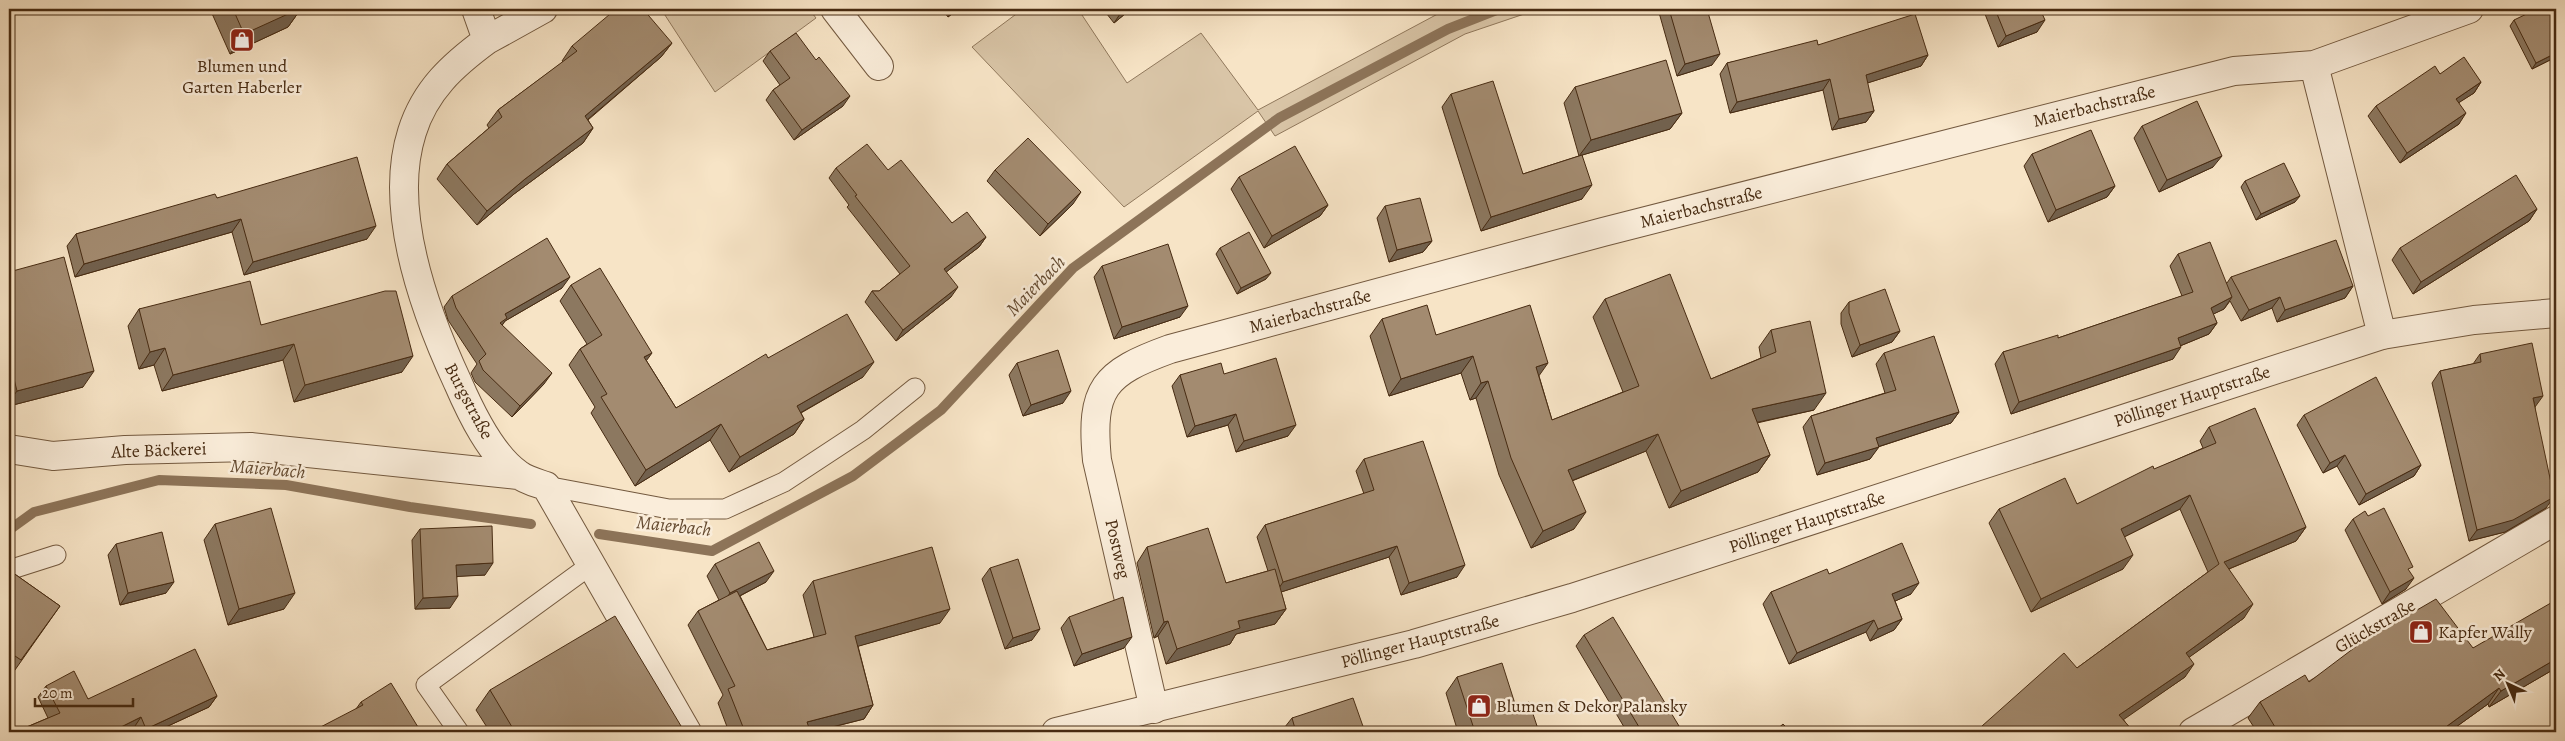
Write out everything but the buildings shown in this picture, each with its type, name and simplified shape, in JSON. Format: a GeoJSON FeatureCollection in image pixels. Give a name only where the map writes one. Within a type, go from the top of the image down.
{"type":"FeatureCollection","features":[{"type":"Feature","properties":{"kind":"street"},"geometry":{"type":"LineString","coordinates":[[476,9],[487,40]]}},
{"type":"Feature","properties":{"kind":"street","name":"Burgstraße"},"geometry":{"type":"LineString","coordinates":[[543,9],[487,40],[461,59],[439,80],[426,100],[412,132],[404,168],[407,228],[420,288],[439,343],[471,412],[494,449],[518,475],[546,486]]}},
{"type":"Feature","properties":{"kind":"street"},"geometry":{"type":"LineString","coordinates":[[835,9],[878,66]]}},
{"type":"Feature","properties":{"kind":"street","name":"Maierbachstraße"},"geometry":{"type":"LineString","coordinates":[[1104,389],[1113,376],[1136,362],[1170,349],[1603,232],[2234,70],[2314,65],[2469,9]]}},
{"type":"Feature","properties":{"kind":"street"},"geometry":{"type":"LineString","coordinates":[[2314,65],[2382,335]]}},
{"type":"Feature","properties":{"kind":"street","name":"Pöllinger Hauptstraße"},"geometry":{"type":"LineString","coordinates":[[1056,732],[1114,725],[1154,709],[1414,644],[1572,598],[2382,335],[2474,320],[2556,313]]}},
{"type":"Feature","properties":{"kind":"street","name":"Postweg"},"geometry":{"type":"LineString","coordinates":[[1104,389],[1096,408],[1094,432],[1097,460],[1154,709]]}},
{"type":"Feature","properties":{"kind":"street","name":"Alte Bäckerei"},"geometry":{"type":"LineString","coordinates":[[9,449],[53,456],[125,450],[251,447],[518,475]]}},
{"type":"Feature","properties":{"kind":"street"},"geometry":{"type":"LineString","coordinates":[[546,486],[686,732]]}},
{"type":"Feature","properties":{"kind":"street","name":"Glückstraße"},"geometry":{"type":"LineString","coordinates":[[2193,732],[2556,520]]}},
{"type":"Feature","properties":{"kind":"lane"},"geometry":{"type":"LineString","coordinates":[[546,486],[669,509],[725,509],[784,482],[863,430],[915,388]]}},
{"type":"Feature","properties":{"kind":"lane"},"geometry":{"type":"LineString","coordinates":[[9,570],[56,555]]}},
{"type":"Feature","properties":{"kind":"lane"},"geometry":{"type":"LineString","coordinates":[[459,732],[426,685],[592,564]]}},
{"type":"Feature","properties":{"kind":"shaded area"},"geometry":{"type":"Polygon","coordinates":[[[661,9],[809,9],[816,18],[715,92],[661,9]]]}},
{"type":"Feature","properties":{"kind":"shaded area"},"geometry":{"type":"Polygon","coordinates":[[[1023,9],[1078,9],[1127,83],[1201,33],[1258,110],[1447,9],[1539,9],[1465,34],[1275,136],[1258,111],[1124,207],[972,47],[1023,9]]]}},
{"type":"Feature","properties":{"kind":"waterway","name":"Maierbach"},"geometry":{"type":"LineString","coordinates":[[599,534],[712,551],[853,476],[941,410],[1073,268],[1279,118],[1448,29],[1499,9]]}},
{"type":"Feature","properties":{"kind":"waterway","name":"Maierbach"},"geometry":{"type":"LineString","coordinates":[[9,530],[34,512],[159,480],[286,485],[410,507],[531,524]]}},
{"type":"Feature","properties":{"kind":"place","name":"Blumen und Garten Haberler"},"geometry":{"type":"Point","coordinates":[242,40]}},
{"type":"Feature","properties":{"kind":"place","name":"Kapfer Wally"},"geometry":{"type":"Point","coordinates":[2421,632]}},
{"type":"Feature","properties":{"kind":"place","name":"Blumen & Dekor Palansky"},"geometry":{"type":"Point","coordinates":[1479,706]}}]}
